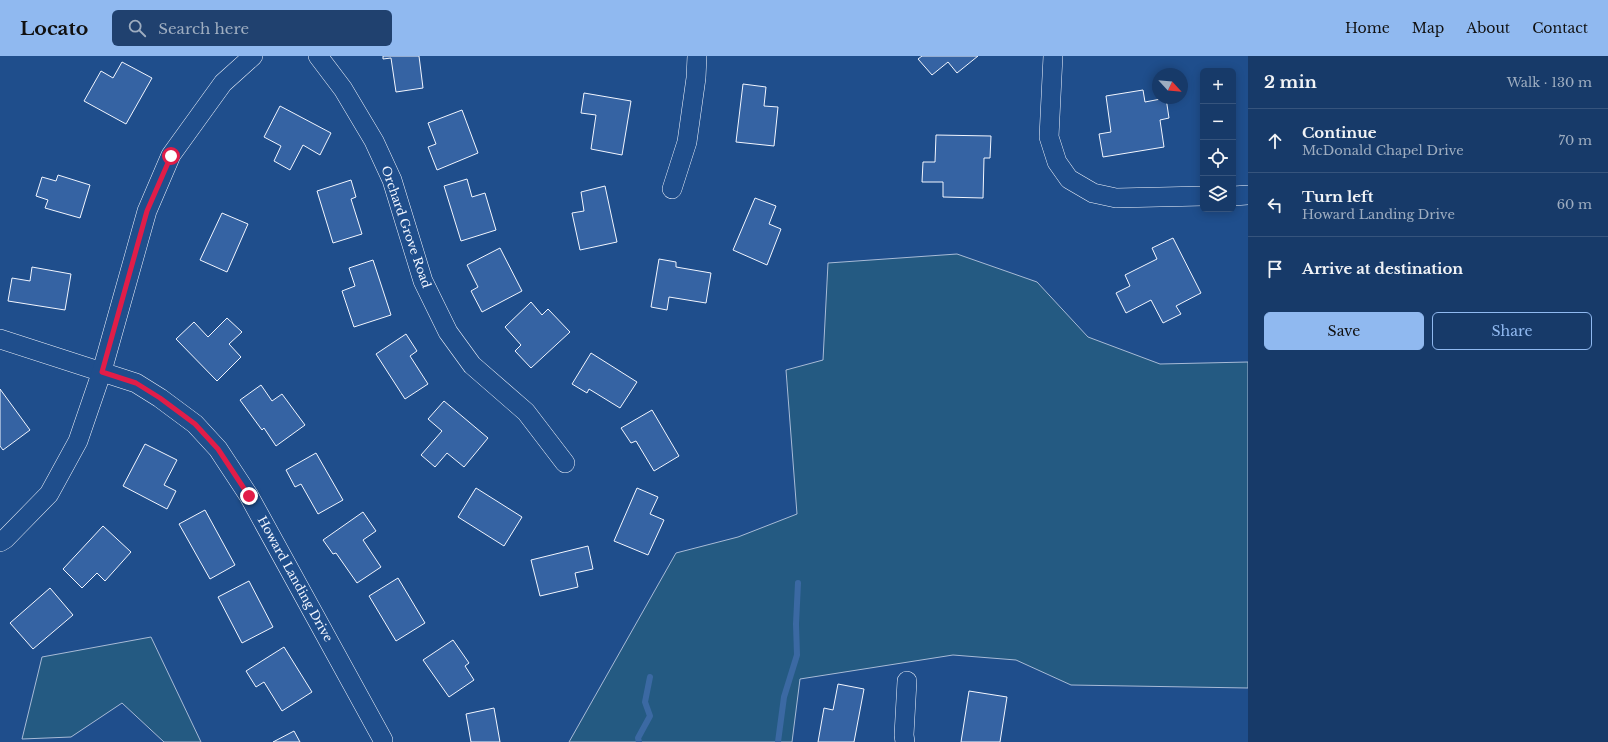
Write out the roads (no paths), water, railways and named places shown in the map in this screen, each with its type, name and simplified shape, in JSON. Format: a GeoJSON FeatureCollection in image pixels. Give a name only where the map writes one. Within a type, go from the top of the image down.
{"type":"FeatureCollection","features":[{"type":"Feature","properties":{"kind":"street"},"geometry":{"type":"LineString","coordinates":[[0,542],[5,539],[49,494],[78,441],[102,372],[147,211],[171,156],[223,83],[253,56]]}},
{"type":"Feature","properties":{"kind":"street","name":"Orchard Grove Road"},"geometry":{"type":"LineString","coordinates":[[318,56],[343,89],[374,141],[392,180],[424,281],[448,332],[472,365],[526,412],[565,463]]}},
{"type":"Feature","properties":{"kind":"street"},"geometry":{"type":"LineString","coordinates":[[672,189],[687,142],[696,78],[697,56]]}},
{"type":"Feature","properties":{"kind":"street"},"geometry":{"type":"LineString","coordinates":[[1053,56],[1049,137],[1057,162],[1069,179],[1093,193],[1116,198],[1200,196]]}},
{"type":"Feature","properties":{"kind":"street"},"geometry":{"type":"LineString","coordinates":[[1236,196],[1248,195]]}},
{"type":"Feature","properties":{"kind":"street","name":"Howard Landing Drive"},"geometry":{"type":"LineString","coordinates":[[0,339],[136,383],[160,398],[195,424],[218,449],[249,496],[383,740]]}},
{"type":"Feature","properties":{"kind":"street"},"geometry":{"type":"LineString","coordinates":[[906,742],[904,735],[907,681]]}},
{"type":"Feature","properties":{"kind":"waterway"},"geometry":{"type":"LineString","coordinates":[[778,742],[784,697],[797,655],[796,624],[798,583]]}},
{"type":"Feature","properties":{"kind":"waterway"},"geometry":{"type":"LineString","coordinates":[[639,742],[638,738],[650,716],[645,702],[650,677]]}}]}
